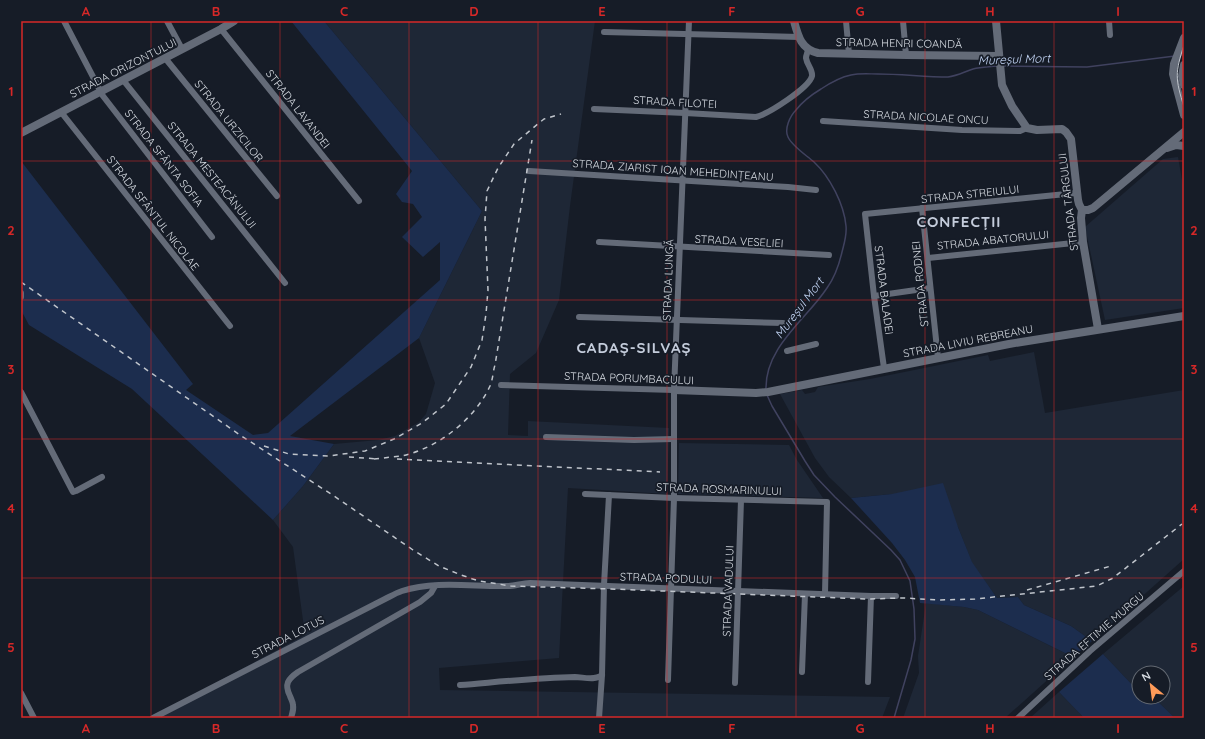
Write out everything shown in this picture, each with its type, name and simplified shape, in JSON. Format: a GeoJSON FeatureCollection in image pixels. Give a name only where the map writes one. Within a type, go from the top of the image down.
{"type":"FeatureCollection","features":[{"type":"Feature","properties":{"kind":"street","name":"STRADA SFÂNTA SOFIA"},"geometry":{"type":"LineString","coordinates":[[64,21],[103,96],[212,237]]}},
{"type":"Feature","properties":{"kind":"street"},"geometry":{"type":"LineString","coordinates":[[167,21],[182,50]]}},
{"type":"Feature","properties":{"kind":"street","name":"STRADA ORIZONTULUI"},"geometry":{"type":"LineString","coordinates":[[21,133],[182,50],[234,21]]}},
{"type":"Feature","properties":{"kind":"street","name":"STRADA LUNGĂ"},"geometry":{"type":"LineString","coordinates":[[668,680],[674,498],[674,390],[689,21]]}},
{"type":"Feature","properties":{"kind":"street"},"geometry":{"type":"LineString","coordinates":[[604,32],[688,35],[803,43],[794,21]]}},
{"type":"Feature","properties":{"kind":"street"},"geometry":{"type":"LineString","coordinates":[[846,21],[849,54]]}},
{"type":"Feature","properties":{"kind":"street"},"geometry":{"type":"LineString","coordinates":[[903,21],[906,55]]}},
{"type":"Feature","properties":{"kind":"street"},"geometry":{"type":"LineString","coordinates":[[996,21],[1002,85],[1019,117],[1027,128]]}},
{"type":"Feature","properties":{"kind":"street"},"geometry":{"type":"LineString","coordinates":[[1109,21],[1110,35]]}},
{"type":"Feature","properties":{"kind":"street","name":"STRADA LAVANDEI"},"geometry":{"type":"LineString","coordinates":[[221,29],[359,201]]}},
{"type":"Feature","properties":{"kind":"street"},"geometry":{"type":"LineString","coordinates":[[1184,38],[1174,68],[1175,82],[1184,115]]}},
{"type":"Feature","properties":{"kind":"street","name":"STRADA HENRI COANDĂ"},"geometry":{"type":"LineString","coordinates":[[803,43],[818,53],[999,56]]}},
{"type":"Feature","properties":{"kind":"street","name":"STRADA FILOTEI"},"geometry":{"type":"LineString","coordinates":[[594,110],[756,117],[765,114],[780,105],[810,80],[812,73],[806,58],[803,43]]}},
{"type":"Feature","properties":{"kind":"street","name":"STRADA URZICILOR"},"geometry":{"type":"LineString","coordinates":[[165,58],[277,196]]}},
{"type":"Feature","properties":{"kind":"street"},"geometry":{"type":"LineString","coordinates":[[1184,66],[1182,76],[1184,85]]}},
{"type":"Feature","properties":{"kind":"street","name":"STRADA MESTEACĂNULUI"},"geometry":{"type":"LineString","coordinates":[[123,80],[285,282]]}},
{"type":"Feature","properties":{"kind":"street","name":"STRADA SFÂNTUL NICOLAE"},"geometry":{"type":"LineString","coordinates":[[61,112],[230,326]]}},
{"type":"Feature","properties":{"kind":"street","name":"STRADA NICOLAE ONCU"},"geometry":{"type":"LineString","coordinates":[[823,121],[962,130],[1020,131],[1027,128]]}},
{"type":"Feature","properties":{"kind":"street","name":"STRADA TÂRGULUI"},"geometry":{"type":"LineString","coordinates":[[1027,128],[1037,130],[1060,129],[1064,130],[1071,139],[1076,193],[1078,204],[1082,210],[1081,218],[1083,242],[1098,329]]}},
{"type":"Feature","properties":{"kind":"street"},"geometry":{"type":"LineString","coordinates":[[1082,210],[1094,208],[1184,132]]}},
{"type":"Feature","properties":{"kind":"street"},"geometry":{"type":"LineString","coordinates":[[1161,151],[1173,146],[1184,146]]}},
{"type":"Feature","properties":{"kind":"street","name":"STRADA ZIARIST IOAN MEHEDINȚEANU"},"geometry":{"type":"LineString","coordinates":[[529,171],[816,190]]}},
{"type":"Feature","properties":{"kind":"street","name":"STRADA STREIULUI"},"geometry":{"type":"LineString","coordinates":[[865,214],[1076,193]]}},
{"type":"Feature","properties":{"kind":"street","name":"STRADA RODNEI"},"geometry":{"type":"LineString","coordinates":[[922,208],[938,358]]}},
{"type":"Feature","properties":{"kind":"street","name":"STRADA BALADEI"},"geometry":{"type":"LineString","coordinates":[[865,214],[884,368]]}},
{"type":"Feature","properties":{"kind":"street","name":"STRADA VESELIEI"},"geometry":{"type":"LineString","coordinates":[[599,242],[829,255]]}},
{"type":"Feature","properties":{"kind":"street","name":"STRADA ABATORULUI"},"geometry":{"type":"LineString","coordinates":[[928,258],[1083,242]]}},
{"type":"Feature","properties":{"kind":"street"},"geometry":{"type":"LineString","coordinates":[[874,296],[930,288]]}},
{"type":"Feature","properties":{"kind":"street","name":"STRADA LIVIU REBREANU"},"geometry":{"type":"LineString","coordinates":[[756,393],[768,392],[884,368],[1098,329],[1184,316]]}},
{"type":"Feature","properties":{"kind":"street"},"geometry":{"type":"LineString","coordinates":[[579,317],[783,322]]}},
{"type":"Feature","properties":{"kind":"street"},"geometry":{"type":"LineString","coordinates":[[787,351],[816,344]]}},
{"type":"Feature","properties":{"kind":"street","name":"STRADA PORUMBACULUI"},"geometry":{"type":"LineString","coordinates":[[501,385],[756,393]]}},
{"type":"Feature","properties":{"kind":"street"},"geometry":{"type":"LineString","coordinates":[[21,392],[73,492],[102,477]]}},
{"type":"Feature","properties":{"kind":"street"},"geometry":{"type":"LineString","coordinates":[[546,438],[634,440],[673,439]]}},
{"type":"Feature","properties":{"kind":"street","name":"STRADA ROSMARINULUI"},"geometry":{"type":"LineString","coordinates":[[585,494],[828,502],[825,594]]}},
{"type":"Feature","properties":{"kind":"street"},"geometry":{"type":"LineString","coordinates":[[599,718],[609,495]]}},
{"type":"Feature","properties":{"kind":"street","name":"STRADA VADULUI"},"geometry":{"type":"LineString","coordinates":[[735,683],[741,500]]}},
{"type":"Feature","properties":{"kind":"street","name":"STRADA EFTIMIE MURGU"},"geometry":{"type":"LineString","coordinates":[[1018,718],[1090,651],[1184,571]]}},
{"type":"Feature","properties":{"kind":"street","name":"STRADA PODULUI"},"geometry":{"type":"LineString","coordinates":[[435,586],[468,584],[511,586],[530,583],[738,590],[805,594],[896,596]]}},
{"type":"Feature","properties":{"kind":"street"},"geometry":{"type":"LineString","coordinates":[[291,718],[294,708],[286,687],[293,676],[420,602],[431,593],[435,586]]}},
{"type":"Feature","properties":{"kind":"street","name":"STRADA LOTUS"},"geometry":{"type":"LineString","coordinates":[[153,718],[390,596],[411,589],[435,586]]}},
{"type":"Feature","properties":{"kind":"street"},"geometry":{"type":"LineString","coordinates":[[802,672],[805,594]]}},
{"type":"Feature","properties":{"kind":"street"},"geometry":{"type":"LineString","coordinates":[[868,682],[872,596]]}},
{"type":"Feature","properties":{"kind":"street"},"geometry":{"type":"LineString","coordinates":[[460,685],[560,677],[597,678],[602,675]]}},
{"type":"Feature","properties":{"kind":"street"},"geometry":{"type":"LineString","coordinates":[[21,692],[34,718]]}},
{"type":"Feature","properties":{"kind":"shaded area"},"geometry":{"type":"Polygon","coordinates":[[[291,21],[324,21],[482,211],[419,338],[290,436],[334,444],[303,486],[273,520],[132,389],[29,325],[21,310],[21,161],[193,384],[186,390],[253,435],[268,433],[440,280],[440,242],[423,257],[402,237],[422,217],[413,204],[402,202],[396,194],[412,171],[291,21]]]}},
{"type":"Feature","properties":{"kind":"shaded area"},"geometry":{"type":"Polygon","coordinates":[[[324,21],[595,21],[559,300],[536,353],[510,374],[508,435],[528,436],[528,421],[669,428],[667,494],[568,488],[559,658],[439,668],[440,690],[890,697],[882,718],[150,718],[305,635],[293,547],[273,520],[303,486],[334,444],[378,440],[395,436],[419,422],[426,414],[435,383],[419,338],[482,211],[324,21]]]}},
{"type":"Feature","properties":{"kind":"shaded area"},"geometry":{"type":"Polygon","coordinates":[[[1178,157],[1184,191],[1184,308],[1105,320],[1085,227],[1163,159],[1178,157]]]}},
{"type":"Feature","properties":{"kind":"shaded area"},"geometry":{"type":"Polygon","coordinates":[[[1034,352],[1045,413],[1184,390],[1184,559],[1092,641],[1071,626],[1024,605],[1018,597],[997,598],[972,563],[958,527],[892,494],[851,498],[829,477],[815,458],[780,394],[802,390],[805,394],[815,392],[818,387],[870,379],[988,355],[990,361],[1034,352]]]}},
{"type":"Feature","properties":{"kind":"shaded area"},"geometry":{"type":"Polygon","coordinates":[[[679,443],[789,445],[797,460],[823,498],[678,494],[679,443]]]}},
{"type":"Feature","properties":{"kind":"shaded area"},"geometry":{"type":"Polygon","coordinates":[[[943,483],[972,562],[997,598],[1018,597],[1024,605],[1071,626],[1092,641],[1073,657],[978,610],[964,607],[920,603],[915,577],[905,560],[892,543],[851,498],[892,494],[943,483]]]}},
{"type":"Feature","properties":{"kind":"shaded area"},"geometry":{"type":"Polygon","coordinates":[[[1184,586],[1184,718],[1175,718],[1161,705],[1171,705],[1171,665],[1131,665],[1131,684],[1103,654],[1184,586]]]}},
{"type":"Feature","properties":{"kind":"shaded area"},"geometry":{"type":"Polygon","coordinates":[[[926,603],[978,610],[1073,657],[1005,718],[903,718],[919,673],[918,656],[926,603]]]}},
{"type":"Feature","properties":{"kind":"shaded area"},"geometry":{"type":"Polygon","coordinates":[[[1103,654],[1131,684],[1131,705],[1161,705],[1175,718],[1084,718],[1059,692],[1103,654]]]}},
{"type":"Feature","properties":{"kind":"shaded area"},"geometry":{"type":"Polygon","coordinates":[[[1059,692],[1084,718],[1030,718],[1059,692]]]}},
{"type":"Feature","properties":{"kind":"waterway","name":"Mureșul Mort"},"geometry":{"type":"LineString","coordinates":[[1003,66],[1087,67],[1175,56]]}},
{"type":"Feature","properties":{"kind":"waterway","name":"Mureșul Mort"},"geometry":{"type":"LineString","coordinates":[[766,389],[767,374],[779,347],[818,300],[832,280],[840,262],[846,233],[845,218],[831,183],[820,168],[796,147],[788,137],[787,127],[794,113],[804,101],[817,91],[836,80],[851,75],[887,74],[948,77],[973,69],[997,66]]}},
{"type":"Feature","properties":{"kind":"waterway","name":"Mureșul Mort"},"geometry":{"type":"LineString","coordinates":[[767,395],[772,406],[814,475],[891,550],[900,560],[910,581],[914,609],[915,639],[911,660],[894,718]]}},
{"type":"Feature","properties":{"kind":"tram line"},"geometry":{"type":"LineString","coordinates":[[1184,45],[1177,76],[1184,107]]}},
{"type":"Feature","properties":{"kind":"railway"},"geometry":{"type":"LineString","coordinates":[[264,446],[289,454],[329,456],[365,451],[394,439],[422,423],[446,404],[471,367],[482,340],[488,290],[485,219],[487,191],[498,168],[514,144],[544,119],[561,114]]}},
{"type":"Feature","properties":{"kind":"railway"},"geometry":{"type":"LineString","coordinates":[[374,459],[401,456],[415,452],[428,447],[441,439],[465,421],[475,410],[490,386],[495,365],[532,140]]}},
{"type":"Feature","properties":{"kind":"railway"},"geometry":{"type":"LineString","coordinates":[[21,282],[240,435],[334,496],[413,550],[439,566],[479,581],[511,586],[867,599],[975,599],[1097,586],[1113,578],[1182,524]]}},
{"type":"Feature","properties":{"kind":"railway"},"geometry":{"type":"LineString","coordinates":[[349,457],[379,459]]}},
{"type":"Feature","properties":{"kind":"railway"},"geometry":{"type":"LineString","coordinates":[[397,459],[660,472]]}},
{"type":"Feature","properties":{"kind":"railway"},"geometry":{"type":"LineString","coordinates":[[1027,590],[1111,566]]}},
{"type":"Feature","properties":{"kind":"district","name":"CONFECȚII"},"geometry":{"type":"Point","coordinates":[959,221]}},
{"type":"Feature","properties":{"kind":"district","name":"CADAȘ-SILVAȘ"},"geometry":{"type":"Point","coordinates":[634,347]}}]}
